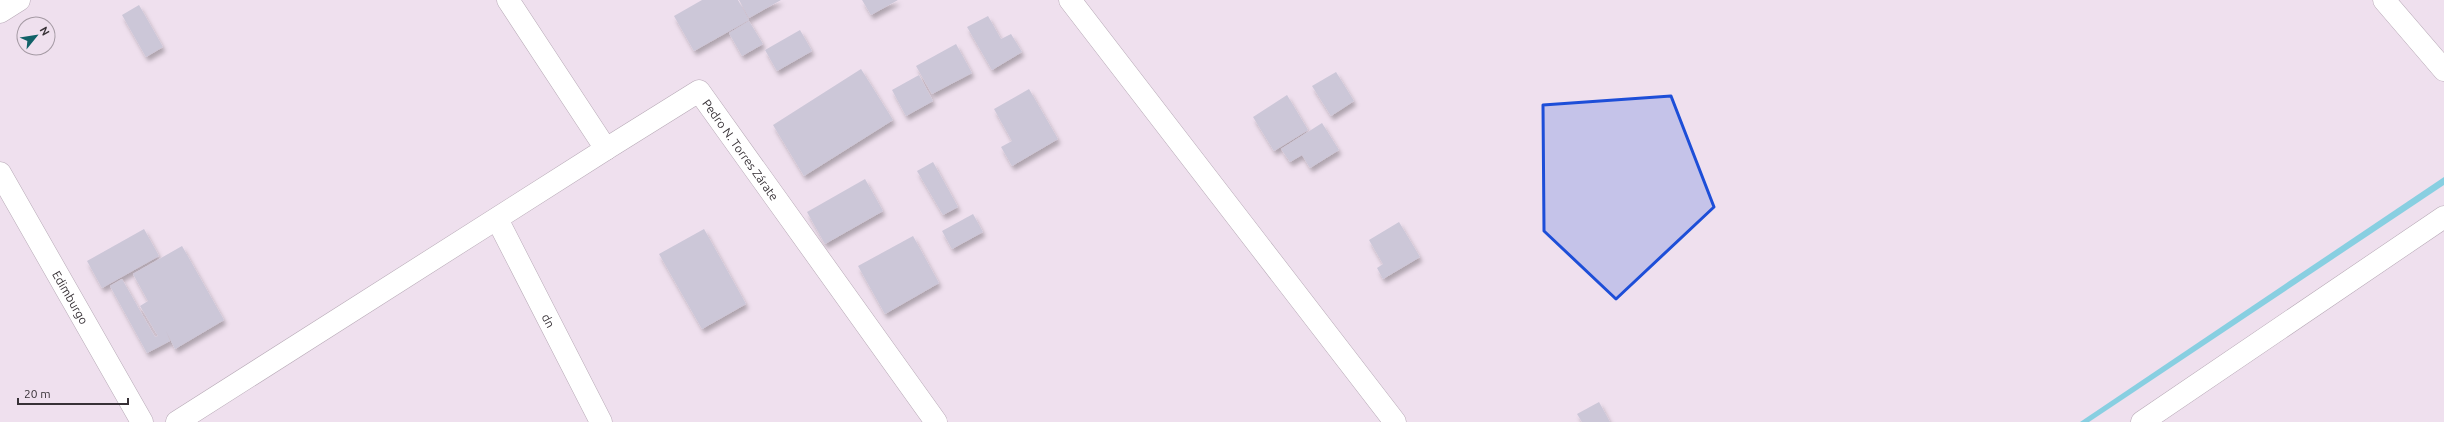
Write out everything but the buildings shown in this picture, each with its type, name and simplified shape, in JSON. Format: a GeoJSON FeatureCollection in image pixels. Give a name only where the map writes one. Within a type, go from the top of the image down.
{"type":"FeatureCollection","features":[{"type":"Feature","properties":{"kind":"street"},"geometry":{"type":"LineString","coordinates":[[0,12],[19,0]]}},
{"type":"Feature","properties":{"kind":"street"},"geometry":{"type":"LineString","coordinates":[[177,422],[606,149],[508,0]]}},
{"type":"Feature","properties":{"kind":"street"},"geometry":{"type":"LineString","coordinates":[[1070,0],[1395,422]]}},
{"type":"Feature","properties":{"kind":"street"},"geometry":{"type":"LineString","coordinates":[[2384,0],[2444,70]]}},
{"type":"Feature","properties":{"kind":"street","name":"Pedro N. Torres Zárate"},"geometry":{"type":"LineString","coordinates":[[606,149],[699,91],[936,422]]}},
{"type":"Feature","properties":{"kind":"street","name":"Edimburgo"},"geometry":{"type":"LineString","coordinates":[[0,173],[142,422]]}},
{"type":"Feature","properties":{"kind":"street"},"geometry":{"type":"LineString","coordinates":[[2142,422],[2444,217]]}},
{"type":"Feature","properties":{"kind":"street","name":"dn"},"geometry":{"type":"LineString","coordinates":[[497,219],[601,422]]}},
{"type":"Feature","properties":{"kind":"highlighted area"},"geometry":{"type":"Polygon","coordinates":[[[1671,96],[1714,207],[1616,299],[1544,231],[1543,105],[1671,96]]]}},
{"type":"Feature","properties":{"kind":"water"},"geometry":{"type":"Polygon","coordinates":[[[2444,177],[2444,185],[2089,422],[2080,422],[2444,177]]]}}]}
